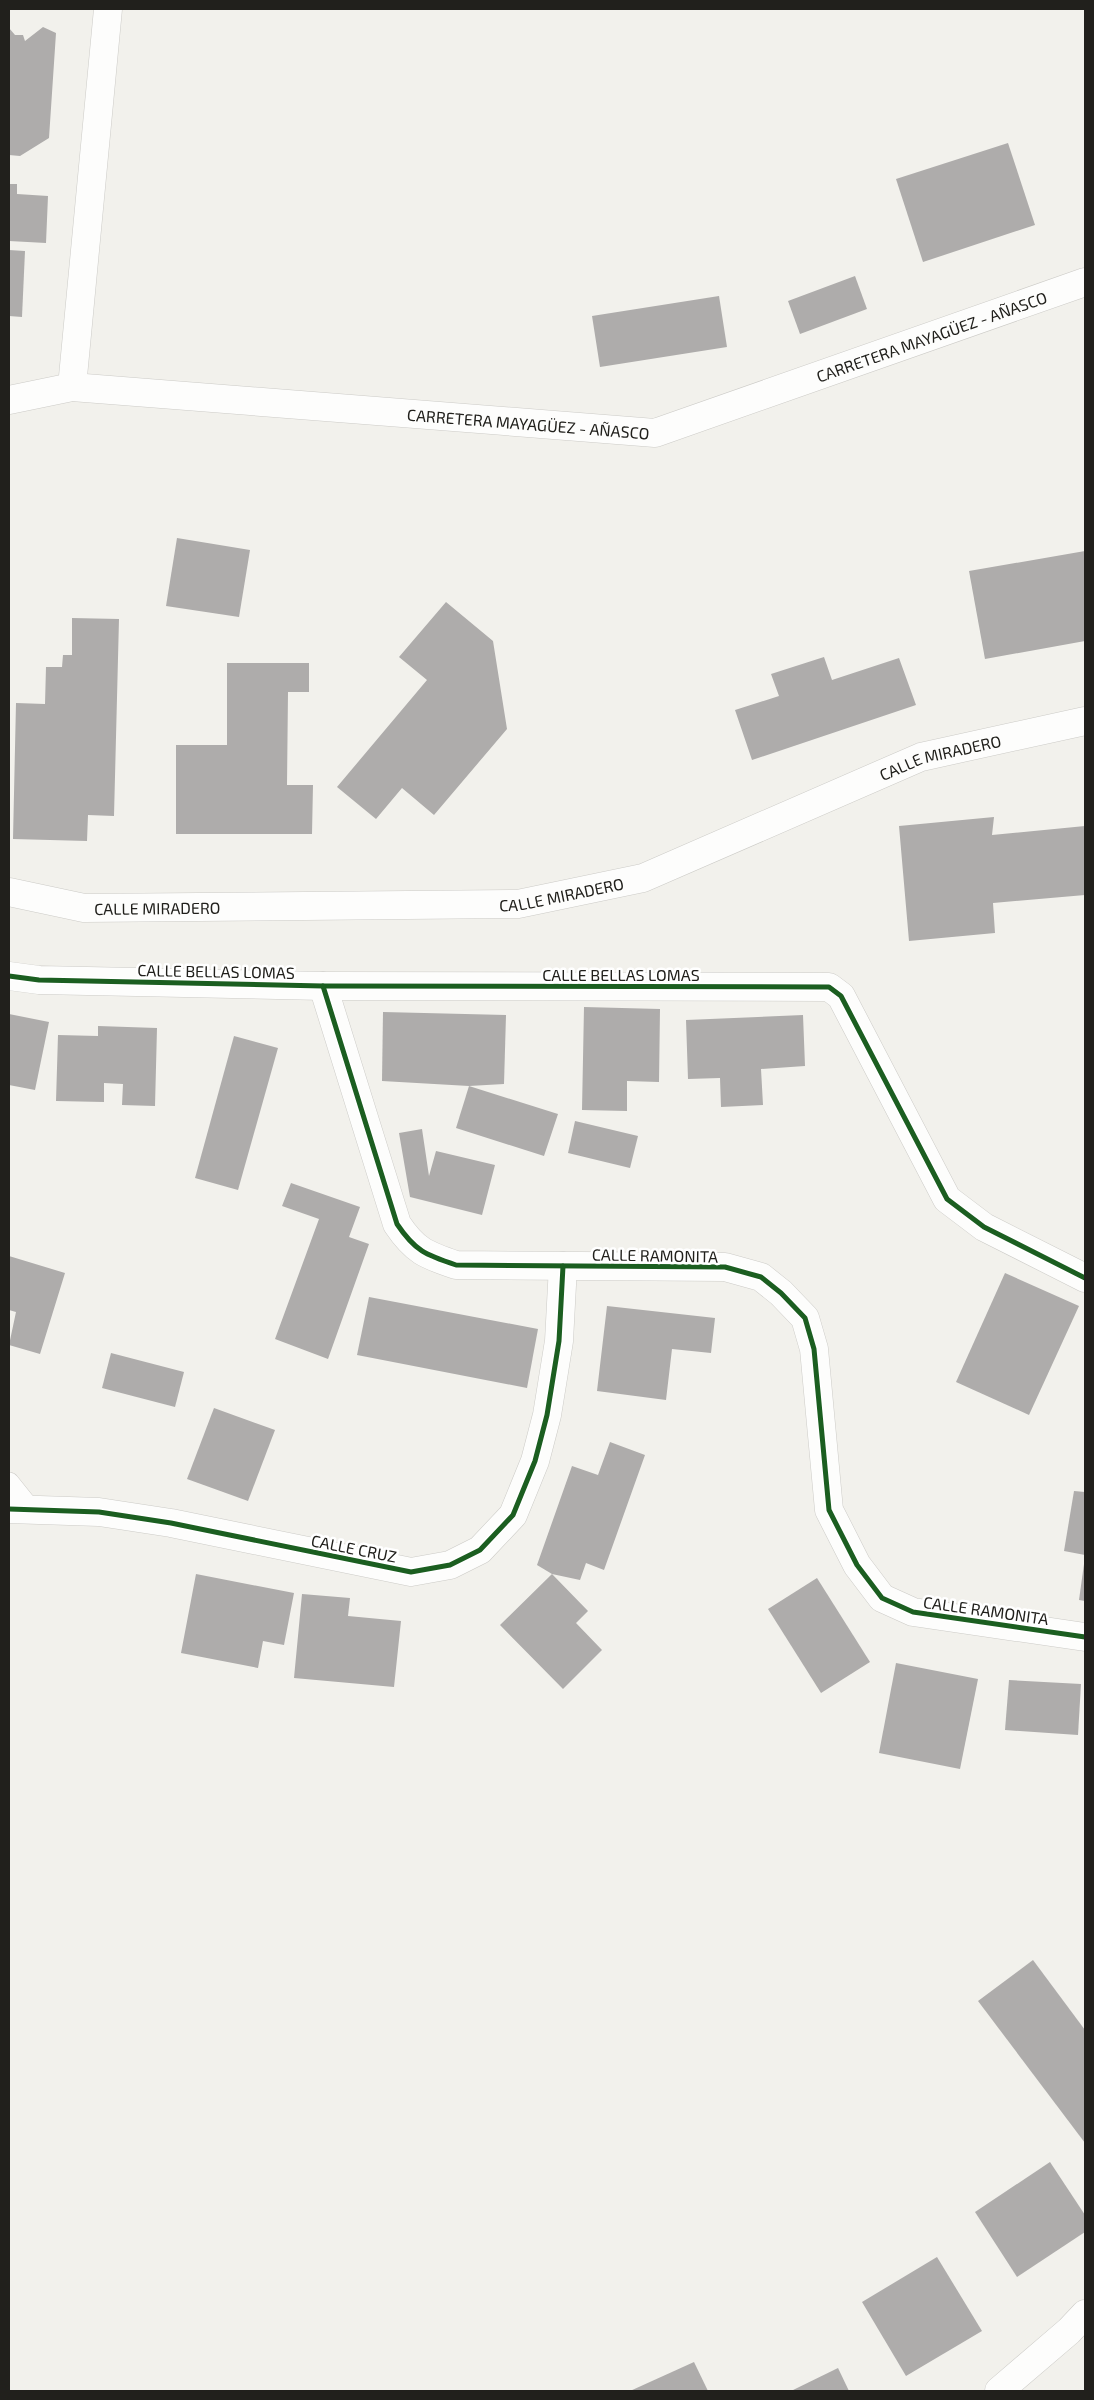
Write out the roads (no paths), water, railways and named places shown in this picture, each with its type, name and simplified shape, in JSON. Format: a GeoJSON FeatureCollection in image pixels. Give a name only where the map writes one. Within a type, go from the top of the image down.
{"type":"FeatureCollection","features":[{"type":"Feature","properties":{"kind":"street"},"geometry":{"type":"LineString","coordinates":[[72,386],[108,9]]}},
{"type":"Feature","properties":{"kind":"street","name":"CARRETERA MAYAGÜEZ - AÑASCO"},"geometry":{"type":"LineString","coordinates":[[9,400],[72,386],[655,433],[1085,282]]}},
{"type":"Feature","properties":{"kind":"street","name":"CALLE MIRADERO"},"geometry":{"type":"LineString","coordinates":[[9,892],[84,908],[518,904],[643,878],[921,757],[1085,721]]}},
{"type":"Feature","properties":{"kind":"street","name":"CALLE BELLAS LOMAS"},"geometry":{"type":"LineString","coordinates":[[9,976],[39,980],[323,986],[829,987],[841,996],[947,1199],[984,1227],[1085,1278]]}},
{"type":"Feature","properties":{"kind":"street","name":"CALLE RAMONITA"},"geometry":{"type":"LineString","coordinates":[[323,986],[396,1224],[407,1239],[426,1254],[456,1265],[725,1268],[761,1277],[782,1292],[805,1318],[814,1349],[829,1510],[857,1565],[882,1598],[913,1612],[1085,1637]]}},
{"type":"Feature","properties":{"kind":"street","name":"CALLE CRUZ"},"geometry":{"type":"LineString","coordinates":[[19,1509],[99,1512],[171,1523],[411,1572],[450,1565],[480,1550],[513,1515],[535,1461],[547,1415],[559,1341],[563,1266]]}},
{"type":"Feature","properties":{"kind":"street"},"geometry":{"type":"LineString","coordinates":[[999,2391],[1069,2331],[1085,2314]]}},
{"type":"Feature","properties":{"kind":"lane"},"geometry":{"type":"LineString","coordinates":[[9,1482],[19,1509]]}}]}
